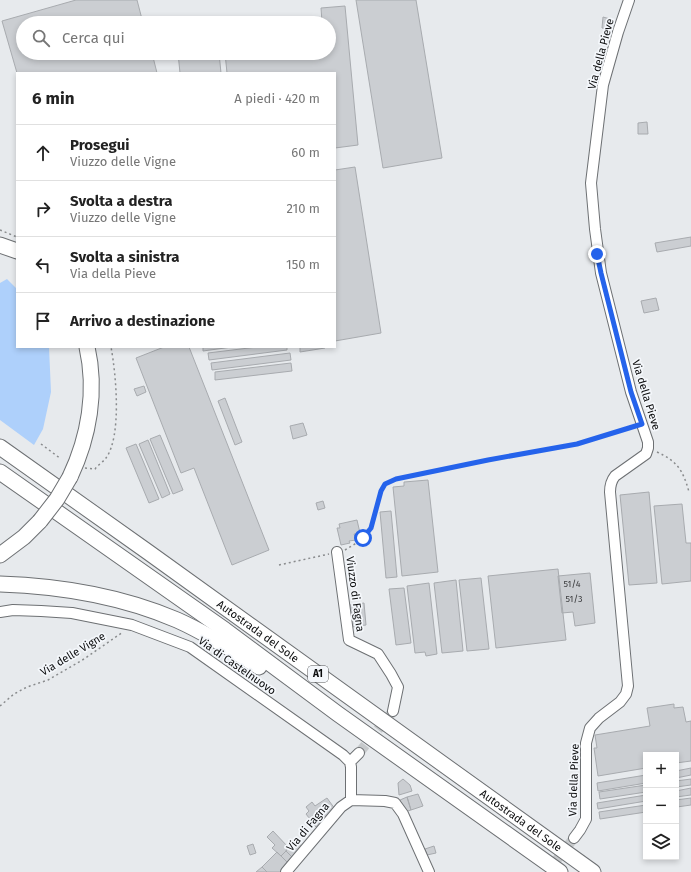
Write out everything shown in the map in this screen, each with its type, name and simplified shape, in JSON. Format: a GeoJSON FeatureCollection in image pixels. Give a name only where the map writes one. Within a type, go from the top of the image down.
{"type":"FeatureCollection","features":[{"type":"Feature","properties":{"kind":"highway"},"geometry":{"type":"LineString","coordinates":[[0,245],[16,251]]}},
{"type":"Feature","properties":{"kind":"highway"},"geometry":{"type":"LineString","coordinates":[[0,256],[16,261]]}},
{"type":"Feature","properties":{"kind":"highway"},"geometry":{"type":"LineString","coordinates":[[66,475],[81,422],[83,404],[83,373],[79,348]]}},
{"type":"Feature","properties":{"kind":"highway"},"geometry":{"type":"LineString","coordinates":[[0,555],[24,537],[50,496],[76,463],[84,443],[90,408],[91,372],[87,348]]}},
{"type":"Feature","properties":{"kind":"highway","name":"Autostrada del Sole"},"geometry":{"type":"LineString","coordinates":[[0,447],[593,872]]}},
{"type":"Feature","properties":{"kind":"highway","name":"Autostrada del Sole"},"geometry":{"type":"LineString","coordinates":[[0,472],[225,630],[338,714],[560,872]]}},
{"type":"Feature","properties":{"kind":"highway"},"geometry":{"type":"LineString","coordinates":[[0,547],[37,518]]}},
{"type":"Feature","properties":{"kind":"highway"},"geometry":{"type":"LineString","coordinates":[[0,584],[39,585],[88,593],[135,604],[178,620],[242,656],[313,704],[338,714]]}},
{"type":"Feature","properties":{"kind":"street","name":"Via della Pieve"},"geometry":{"type":"LineString","coordinates":[[574,838],[586,819],[586,743],[590,728],[599,718],[620,702],[626,694],[628,686],[610,486],[615,476],[646,454],[648,442],[631,392],[601,273],[591,183],[603,85],[629,0]]}},
{"type":"Feature","properties":{"kind":"street","name":"Viuzzo di Fagna"},"geometry":{"type":"LineString","coordinates":[[337,552],[349,640],[378,654],[391,674],[398,687],[393,711]]}},
{"type":"Feature","properties":{"kind":"street","name":"Via di Castelnuovo"},"geometry":{"type":"LineString","coordinates":[[0,612],[27,611],[72,613],[132,625],[190,647],[343,755],[350,762]]}},
{"type":"Feature","properties":{"kind":"street"},"geometry":{"type":"LineString","coordinates":[[359,753],[350,762],[352,773],[351,800],[385,801],[395,803],[403,814],[429,872]]}},
{"type":"Feature","properties":{"kind":"street","name":"Via di Fagna"},"geometry":{"type":"LineString","coordinates":[[286,872],[341,806],[351,800]]}},
{"type":"Feature","properties":{"kind":"path"},"geometry":{"type":"LineString","coordinates":[[0,230],[16,237]]}},
{"type":"Feature","properties":{"kind":"path"},"geometry":{"type":"LineString","coordinates":[[81,467],[95,469],[106,457],[115,435],[116,399],[114,363],[111,348]]}},
{"type":"Feature","properties":{"kind":"path"},"geometry":{"type":"LineString","coordinates":[[279,565],[346,550],[363,538],[371,528],[381,491],[385,484],[396,479],[577,444],[642,424]]}},
{"type":"Feature","properties":{"kind":"path"},"geometry":{"type":"LineString","coordinates":[[41,444],[61,459]]}},
{"type":"Feature","properties":{"kind":"path"},"geometry":{"type":"LineString","coordinates":[[647,450],[656,451],[663,454],[677,464],[685,477],[689,492]]}},
{"type":"Feature","properties":{"kind":"path","name":"Via delle Vigne"},"geometry":{"type":"LineString","coordinates":[[0,706],[14,694],[27,687],[48,680],[84,659],[132,625]]}},
{"type":"Feature","properties":{"kind":"shaded area"},"geometry":{"type":"Polygon","coordinates":[[[7,279],[16,288],[16,348],[49,348],[51,392],[43,429],[34,445],[0,420],[0,283],[7,279]]]}},
{"type":"Feature","properties":{"kind":"building"},"geometry":{"type":"Polygon","coordinates":[[[76,0],[137,0],[141,16],[20,16],[76,0]]]}},
{"type":"Feature","properties":{"kind":"building"},"geometry":{"type":"Polygon","coordinates":[[[356,0],[416,0],[442,158],[383,168],[356,0]]]}},
{"type":"Feature","properties":{"kind":"building"},"geometry":{"type":"Polygon","coordinates":[[[345,6],[358,145],[336,148],[336,72],[227,72],[226,60],[336,60],[336,16],[322,16],[321,8],[345,6]]]}},
{"type":"Feature","properties":{"kind":"building"},"geometry":{"type":"Polygon","coordinates":[[[16,17],[16,60],[154,60],[157,72],[17,72],[2,21],[16,17]]]}},
{"type":"Feature","properties":{"kind":"building"},"geometry":{"type":"Polygon","coordinates":[[[603,17],[610,19],[607,29],[602,28],[603,17]]]}},
{"type":"Feature","properties":{"kind":"building"},"geometry":{"type":"Polygon","coordinates":[[[179,60],[220,60],[221,72],[180,72],[179,60]]]}},
{"type":"Feature","properties":{"kind":"building"},"geometry":{"type":"Polygon","coordinates":[[[647,122],[648,134],[638,134],[638,123],[647,122]]]}},
{"type":"Feature","properties":{"kind":"building"},"geometry":{"type":"Polygon","coordinates":[[[355,167],[381,333],[336,341],[336,170],[355,167]]]}},
{"type":"Feature","properties":{"kind":"building"},"geometry":{"type":"Polygon","coordinates":[[[691,237],[691,246],[657,252],[655,243],[691,237]]]}},
{"type":"Feature","properties":{"kind":"building"},"geometry":{"type":"Polygon","coordinates":[[[656,298],[659,310],[644,313],[641,301],[656,298]]]}},
{"type":"Feature","properties":{"kind":"building"},"geometry":{"type":"Polygon","coordinates":[[[161,348],[189,348],[269,550],[232,565],[194,468],[181,473],[136,358],[161,348]]]}},
{"type":"Feature","properties":{"kind":"building"},"geometry":{"type":"Polygon","coordinates":[[[203,348],[225,348],[203,351],[203,348]]]}},
{"type":"Feature","properties":{"kind":"building"},"geometry":{"type":"Polygon","coordinates":[[[249,348],[287,348],[287,350],[209,360],[208,353],[249,348]]]}},
{"type":"Feature","properties":{"kind":"building"},"geometry":{"type":"Polygon","coordinates":[[[300,348],[325,348],[300,352],[300,348]]]}},
{"type":"Feature","properties":{"kind":"building"},"geometry":{"type":"Polygon","coordinates":[[[290,353],[291,360],[212,370],[211,363],[290,353]]]}},
{"type":"Feature","properties":{"kind":"building"},"geometry":{"type":"Polygon","coordinates":[[[291,363],[292,371],[215,380],[215,372],[291,363]]]}},
{"type":"Feature","properties":{"kind":"building"},"geometry":{"type":"Polygon","coordinates":[[[144,386],[146,392],[137,396],[134,389],[144,386]]]}},
{"type":"Feature","properties":{"kind":"building"},"geometry":{"type":"Polygon","coordinates":[[[225,398],[242,442],[235,445],[218,401],[225,398]]]}},
{"type":"Feature","properties":{"kind":"building"},"geometry":{"type":"Polygon","coordinates":[[[303,423],[307,435],[293,439],[290,426],[303,423]]]}},
{"type":"Feature","properties":{"kind":"building"},"geometry":{"type":"Polygon","coordinates":[[[160,435],[183,490],[173,494],[150,439],[160,435]]]}},
{"type":"Feature","properties":{"kind":"building"},"geometry":{"type":"Polygon","coordinates":[[[148,440],[170,494],[162,498],[139,444],[148,440]]]}},
{"type":"Feature","properties":{"kind":"building"},"geometry":{"type":"Polygon","coordinates":[[[136,444],[159,499],[149,503],[126,448],[136,444]]]}},
{"type":"Feature","properties":{"kind":"building"},"geometry":{"type":"Polygon","coordinates":[[[428,480],[438,572],[402,576],[393,487],[404,486],[404,482],[428,480]]]}},
{"type":"Feature","properties":{"kind":"building"},"geometry":{"type":"Polygon","coordinates":[[[649,492],[657,583],[629,585],[620,495],[649,492]]]}},
{"type":"Feature","properties":{"kind":"building"},"geometry":{"type":"Polygon","coordinates":[[[323,501],[325,508],[318,510],[316,503],[323,501]]]}},
{"type":"Feature","properties":{"kind":"building"},"geometry":{"type":"Polygon","coordinates":[[[682,504],[686,543],[691,543],[691,581],[662,584],[654,506],[682,504]]]}},
{"type":"Feature","properties":{"kind":"building"},"geometry":{"type":"Polygon","coordinates":[[[391,511],[397,577],[386,578],[380,512],[391,511]]]}},
{"type":"Feature","properties":{"kind":"building"},"geometry":{"type":"Polygon","coordinates":[[[357,520],[360,533],[354,534],[356,540],[349,541],[350,543],[341,545],[337,528],[340,528],[339,524],[357,520]]]}},
{"type":"Feature","properties":{"kind":"building"},"geometry":{"type":"Polygon","coordinates":[[[558,569],[566,640],[496,648],[488,576],[558,569]]]}},
{"type":"Feature","properties":{"kind":"building"},"geometry":{"type":"Polygon","coordinates":[[[590,573],[595,623],[575,626],[573,612],[562,613],[558,576],[590,573]]]}},
{"type":"Feature","properties":{"kind":"building"},"geometry":{"type":"Polygon","coordinates":[[[481,578],[489,649],[467,651],[459,580],[481,578]]]}},
{"type":"Feature","properties":{"kind":"building"},"geometry":{"type":"Polygon","coordinates":[[[456,580],[463,651],[442,653],[434,583],[456,580]]]}},
{"type":"Feature","properties":{"kind":"building"},"geometry":{"type":"Polygon","coordinates":[[[429,583],[437,654],[426,656],[425,652],[415,653],[407,586],[429,583]]]}},
{"type":"Feature","properties":{"kind":"building"},"geometry":{"type":"Polygon","coordinates":[[[404,588],[411,643],[396,645],[389,589],[404,588]]]}},
{"type":"Feature","properties":{"kind":"building"},"geometry":{"type":"Polygon","coordinates":[[[364,603],[366,625],[352,627],[350,605],[364,603]]]}},
{"type":"Feature","properties":{"kind":"building"},"geometry":{"type":"Polygon","coordinates":[[[674,704],[674,708],[683,707],[686,722],[691,721],[691,761],[679,763],[679,752],[643,752],[643,768],[598,776],[594,748],[597,748],[595,735],[650,726],[647,708],[674,704]]]}},
{"type":"Feature","properties":{"kind":"building"},"geometry":{"type":"Polygon","coordinates":[[[691,768],[691,775],[679,777],[679,770],[691,768]]]}},
{"type":"Feature","properties":{"kind":"building"},"geometry":{"type":"Polygon","coordinates":[[[643,775],[643,784],[598,791],[597,783],[643,775]]]}},
{"type":"Feature","properties":{"kind":"building"},"geometry":{"type":"Polygon","coordinates":[[[403,779],[410,785],[412,791],[399,795],[398,783],[403,779]]]}},
{"type":"Feature","properties":{"kind":"building"},"geometry":{"type":"Polygon","coordinates":[[[691,779],[691,785],[679,787],[679,781],[691,779]]]}},
{"type":"Feature","properties":{"kind":"building"},"geometry":{"type":"Polygon","coordinates":[[[643,785],[643,792],[600,799],[599,792],[643,785]]]}},
{"type":"Feature","properties":{"kind":"building"},"geometry":{"type":"Polygon","coordinates":[[[691,788],[691,795],[679,797],[679,790],[691,788]]]}},
{"type":"Feature","properties":{"kind":"building"},"geometry":{"type":"Polygon","coordinates":[[[418,794],[423,806],[411,810],[407,797],[418,794]]]}},
{"type":"Feature","properties":{"kind":"building"},"geometry":{"type":"Polygon","coordinates":[[[643,795],[643,802],[598,809],[597,803],[643,795]]]}},
{"type":"Feature","properties":{"kind":"building"},"geometry":{"type":"Polygon","coordinates":[[[407,797],[411,810],[404,812],[400,800],[407,797]]]}},
{"type":"Feature","properties":{"kind":"building"},"geometry":{"type":"Polygon","coordinates":[[[327,798],[335,809],[327,820],[316,827],[306,814],[309,811],[306,807],[312,802],[315,806],[327,798]]]}},
{"type":"Feature","properties":{"kind":"building"},"geometry":{"type":"Polygon","coordinates":[[[691,798],[691,805],[679,807],[679,800],[691,798]]]}},
{"type":"Feature","properties":{"kind":"building"},"geometry":{"type":"Polygon","coordinates":[[[643,805],[643,812],[600,819],[599,812],[643,805]]]}},
{"type":"Feature","properties":{"kind":"building"},"geometry":{"type":"Polygon","coordinates":[[[273,831],[288,847],[281,856],[272,848],[275,845],[267,837],[273,831]]]}},
{"type":"Feature","properties":{"kind":"building"},"geometry":{"type":"Polygon","coordinates":[[[294,840],[303,847],[293,858],[286,851],[294,840]]]}},
{"type":"Feature","properties":{"kind":"building"},"geometry":{"type":"Polygon","coordinates":[[[253,844],[256,853],[250,855],[247,846],[253,844]]]}},
{"type":"Feature","properties":{"kind":"building"},"geometry":{"type":"Polygon","coordinates":[[[434,846],[436,853],[427,855],[425,849],[434,846]]]}},
{"type":"Feature","properties":{"kind":"building"},"geometry":{"type":"Polygon","coordinates":[[[286,851],[293,858],[289,864],[281,856],[286,851]]]}},
{"type":"Feature","properties":{"kind":"building"},"geometry":{"type":"Polygon","coordinates":[[[277,852],[289,864],[282,872],[267,872],[262,867],[277,852]]]}},
{"type":"Feature","properties":{"kind":"building"},"geometry":{"type":"Polygon","coordinates":[[[262,867],[267,872],[256,872],[262,867]]]}},
{"type":"Feature","properties":{"kind":"tunnel"},"geometry":{"type":"LineString","coordinates":[[359,753],[393,711]]}},
{"type":"Feature","properties":{"kind":"tunnel"},"geometry":{"type":"LineString","coordinates":[[547,872],[574,838]]}},
{"type":"Feature","properties":{"kind":"route"},"geometry":{"type":"LineString","coordinates":[[363,538],[371,528],[381,491],[385,484],[396,479],[577,444],[642,424],[631,392],[597,254]]}}]}
